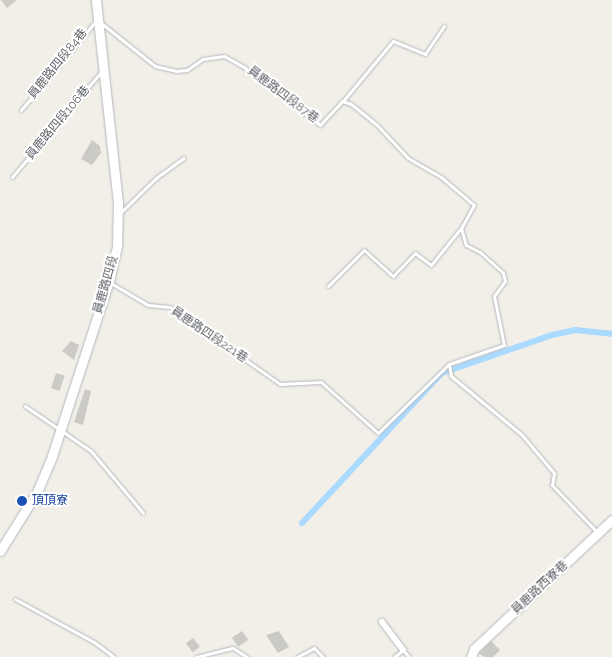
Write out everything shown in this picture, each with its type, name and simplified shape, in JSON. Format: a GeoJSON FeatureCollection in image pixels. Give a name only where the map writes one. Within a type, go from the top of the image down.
{"type":"FeatureCollection","features":[{"type":"Feature","properties":{"kind":"main road","name":"員鹿路四段"},"geometry":{"type":"LineString","coordinates":[[0,551],[37,492],[61,431],[109,282],[117,245],[118,216],[96,0]]}},
{"type":"Feature","properties":{"kind":"main road","name":"員鹿路西寮巷"},"geometry":{"type":"LineString","coordinates":[[471,657],[474,649],[612,520]]}},
{"type":"Feature","properties":{"kind":"street"},"geometry":{"type":"LineString","coordinates":[[382,622],[403,650]]}},
{"type":"Feature","properties":{"kind":"lane","name":"員鹿路四段87巷"},"geometry":{"type":"LineString","coordinates":[[98,20],[155,66],[176,72],[187,70],[203,59],[224,56],[244,67],[320,125],[343,101]]}},
{"type":"Feature","properties":{"kind":"lane","name":"員鹿路四段84巷"},"geometry":{"type":"LineString","coordinates":[[21,110],[91,24],[98,20]]}},
{"type":"Feature","properties":{"kind":"lane"},"geometry":{"type":"LineString","coordinates":[[328,286],[364,250],[392,276],[415,252],[431,265],[461,228],[474,205],[441,177],[408,158],[377,125],[351,104],[343,101],[393,41],[425,54],[444,26]]}},
{"type":"Feature","properties":{"kind":"lane","name":"員鹿路四段106巷"},"geometry":{"type":"LineString","coordinates":[[12,177],[103,70]]}},
{"type":"Feature","properties":{"kind":"lane"},"geometry":{"type":"LineString","coordinates":[[118,216],[156,178],[184,158]]}},
{"type":"Feature","properties":{"kind":"lane"},"geometry":{"type":"LineString","coordinates":[[461,228],[466,245],[480,252],[503,273],[505,281],[494,296],[504,339],[502,349],[449,364],[451,376],[522,435],[554,473],[552,486],[599,534]]}},
{"type":"Feature","properties":{"kind":"lane","name":"員鹿路四段221巷"},"geometry":{"type":"LineString","coordinates":[[109,282],[148,306],[170,307],[280,384],[321,382],[378,433],[449,364]]}},
{"type":"Feature","properties":{"kind":"lane"},"geometry":{"type":"LineString","coordinates":[[25,406],[91,451],[143,513]]}},
{"type":"Feature","properties":{"kind":"lane"},"geometry":{"type":"LineString","coordinates":[[15,599],[94,642],[114,657]]}},
{"type":"Feature","properties":{"kind":"lane"},"geometry":{"type":"LineString","coordinates":[[196,657],[234,648],[247,657]]}},
{"type":"Feature","properties":{"kind":"lane"},"geometry":{"type":"LineString","coordinates":[[297,657],[314,648],[323,657]]}},
{"type":"Feature","properties":{"kind":"lane"},"geometry":{"type":"LineString","coordinates":[[394,657],[403,650],[409,657]]}},
{"type":"Feature","properties":{"kind":"building"},"geometry":{"type":"Polygon","coordinates":[[[1,0],[17,0],[7,8],[1,0]]]}},
{"type":"Feature","properties":{"kind":"building"},"geometry":{"type":"Polygon","coordinates":[[[92,140],[100,146],[101,153],[92,165],[81,159],[92,140]]]}},
{"type":"Feature","properties":{"kind":"building"},"geometry":{"type":"Polygon","coordinates":[[[71,341],[79,345],[74,360],[62,351],[71,341]]]}},
{"type":"Feature","properties":{"kind":"building"},"geometry":{"type":"Polygon","coordinates":[[[56,373],[65,376],[60,391],[51,388],[56,373]]]}},
{"type":"Feature","properties":{"kind":"building"},"geometry":{"type":"Polygon","coordinates":[[[85,389],[91,391],[83,425],[74,422],[85,389]]]}},
{"type":"Feature","properties":{"kind":"building"},"geometry":{"type":"Polygon","coordinates":[[[242,631],[248,640],[238,647],[232,638],[242,631]]]}},
{"type":"Feature","properties":{"kind":"building"},"geometry":{"type":"Polygon","coordinates":[[[279,631],[289,647],[278,653],[266,635],[279,631]]]}},
{"type":"Feature","properties":{"kind":"building"},"geometry":{"type":"Polygon","coordinates":[[[193,638],[200,647],[193,652],[186,644],[193,638]]]}},
{"type":"Feature","properties":{"kind":"building"},"geometry":{"type":"Polygon","coordinates":[[[491,641],[500,650],[493,657],[484,657],[479,653],[491,641]]]}},
{"type":"Feature","properties":{"kind":"waterway"},"geometry":{"type":"LineString","coordinates":[[302,523],[442,373],[552,335],[575,330],[612,334]]}},
{"type":"Feature","properties":{"kind":"place","name":"頂頂寮"},"geometry":{"type":"Point","coordinates":[22,501]}}]}
